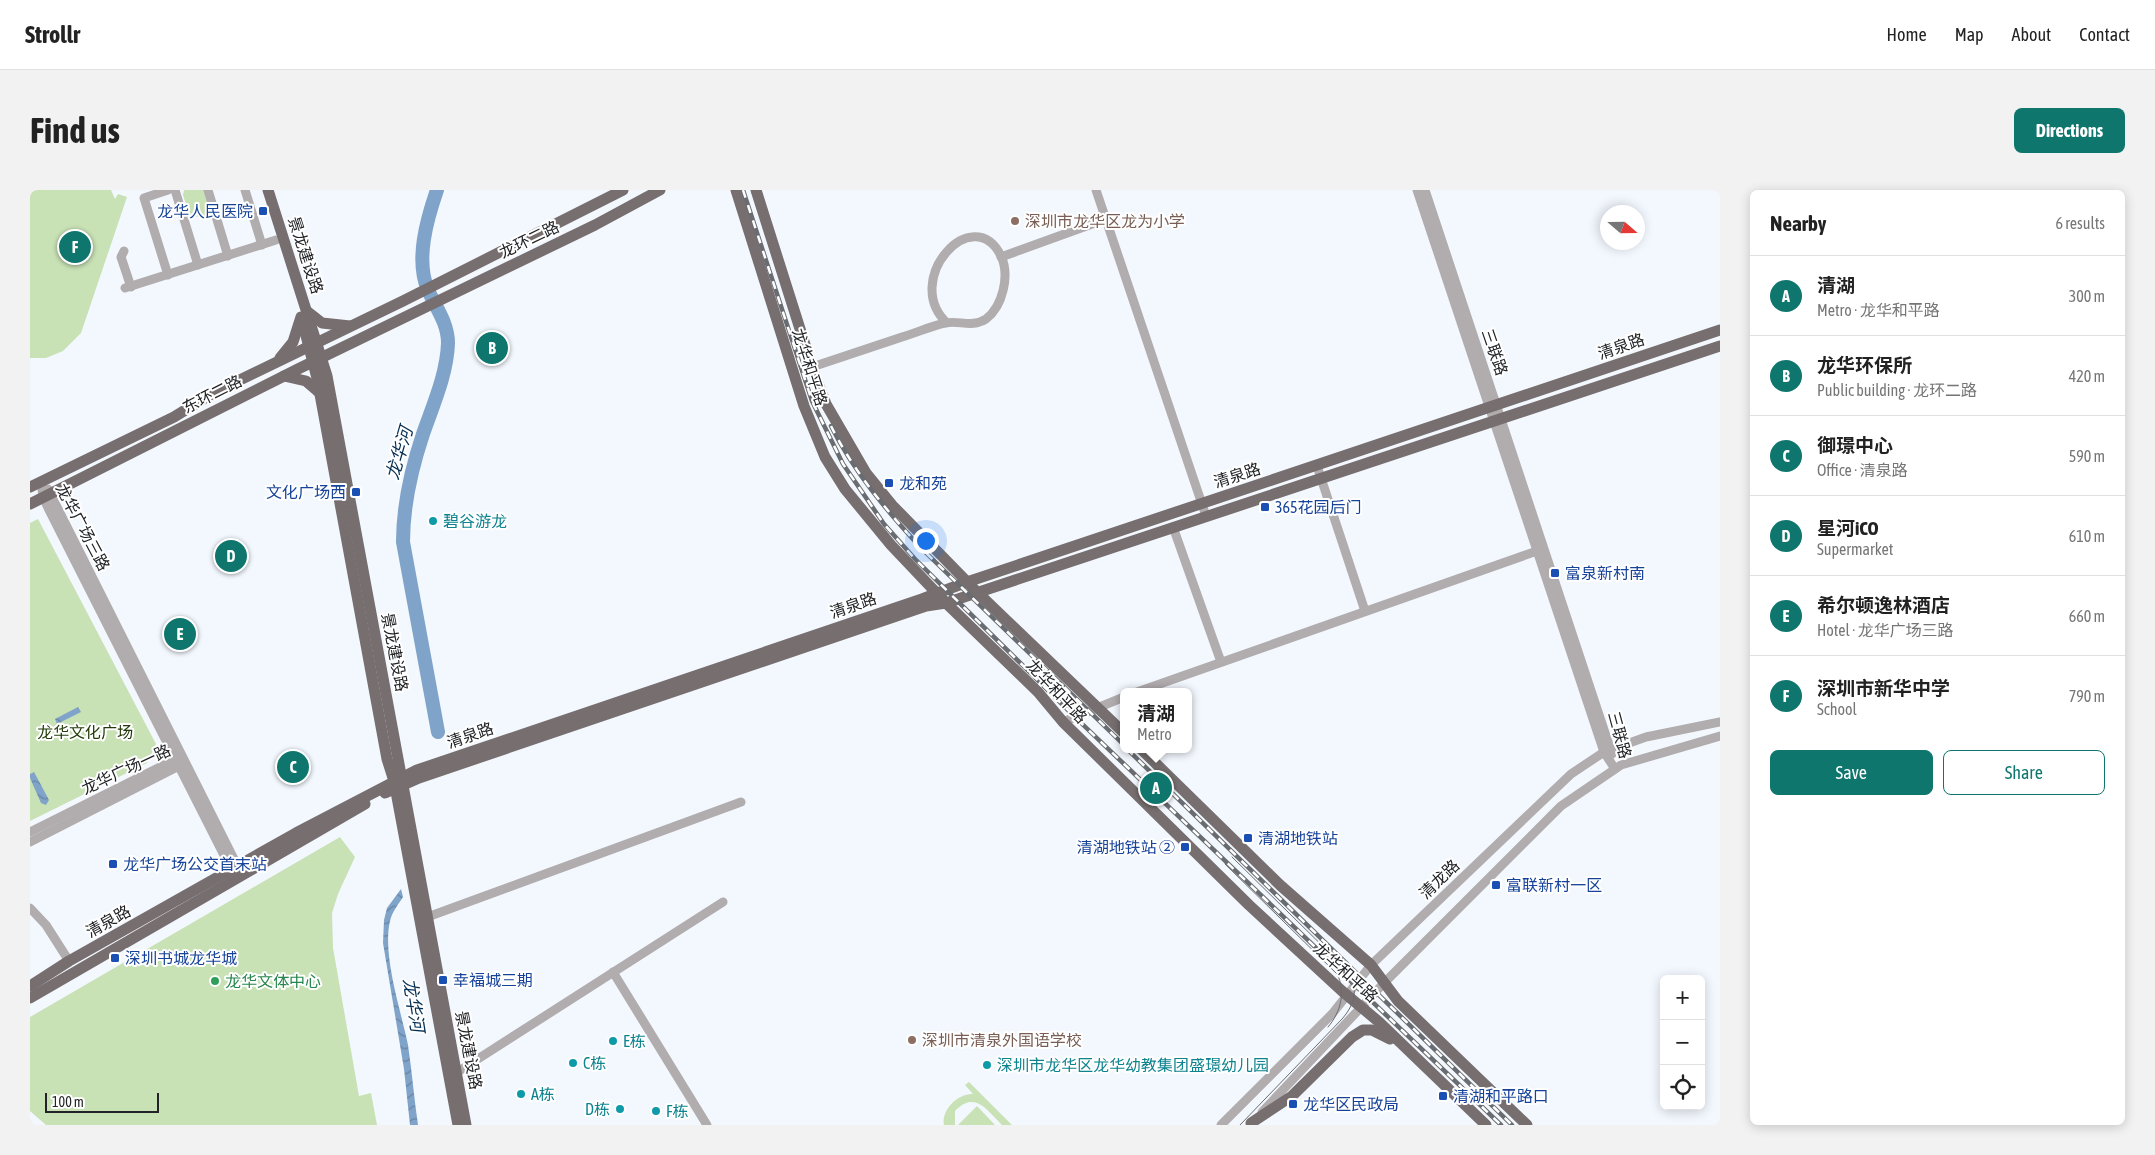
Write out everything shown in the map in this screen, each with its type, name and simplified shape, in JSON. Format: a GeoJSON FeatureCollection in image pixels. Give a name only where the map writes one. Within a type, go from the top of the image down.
{"type":"FeatureCollection","features":[{"type":"Feature","properties":{"kind":"main road","name":"景龙建设路"},"geometry":{"type":"LineString","coordinates":[[260,190],[276,240],[304,314]]}},
{"type":"Feature","properties":{"kind":"main road","name":"景龙建设路"},"geometry":{"type":"LineString","coordinates":[[268,190],[318,360],[424,918],[466,1125]]}},
{"type":"Feature","properties":{"kind":"main road","name":"龙环二路"},"geometry":{"type":"LineString","coordinates":[[403,301],[623,190]]}},
{"type":"Feature","properties":{"kind":"main road","name":"龙环二路"},"geometry":{"type":"LineString","coordinates":[[410,315],[595,225],[660,190]]}},
{"type":"Feature","properties":{"kind":"main road","name":"龙华和平路"},"geometry":{"type":"LineString","coordinates":[[756,190],[812,367],[826,404],[866,473],[892,506],[966,582],[1120,728]]}},
{"type":"Feature","properties":{"kind":"main road","name":"龙华和平路"},"geometry":{"type":"LineString","coordinates":[[735,191],[804,406],[825,457],[845,489],[862,511],[936,593],[1038,692],[1063,722],[1249,905],[1486,1125]]}},
{"type":"Feature","properties":{"kind":"main road","name":"东环二路"},"geometry":{"type":"LineString","coordinates":[[30,488],[174,417],[213,392],[403,301]]}},
{"type":"Feature","properties":{"kind":"main road"},"geometry":{"type":"LineString","coordinates":[[276,362],[293,342],[304,314],[322,323],[352,326]]}},
{"type":"Feature","properties":{"kind":"main road","name":"东环二路"},"geometry":{"type":"LineString","coordinates":[[30,504],[410,315]]}},
{"type":"Feature","properties":{"kind":"main road","name":"清泉路"},"geometry":{"type":"LineString","coordinates":[[30,998],[375,798],[416,770],[966,582],[1720,330]]}},
{"type":"Feature","properties":{"kind":"main road","name":"清泉路"},"geometry":{"type":"LineString","coordinates":[[30,986],[69,961],[235,869],[398,783],[917,609],[946,603],[1720,346]]}},
{"type":"Feature","properties":{"kind":"main road","name":"景龙建设路"},"geometry":{"type":"LineString","coordinates":[[318,360],[320,393],[387,759],[398,783]]}},
{"type":"Feature","properties":{"kind":"main road"},"geometry":{"type":"LineString","coordinates":[[284,376],[295,376],[306,381],[320,393]]}},
{"type":"Feature","properties":{"kind":"main road","name":"龙华和平路"},"geometry":{"type":"LineString","coordinates":[[1145,753],[1280,884],[1371,965],[1398,1001],[1527,1125]]}},
{"type":"Feature","properties":{"kind":"main road","name":"景龙建设路"},"geometry":{"type":"LineString","coordinates":[[424,918],[458,1125]]}},
{"type":"Feature","properties":{"kind":"main road"},"geometry":{"type":"LineString","coordinates":[[1250,1124],[1292,1096],[1348,1039],[1363,1030],[1382,1033],[1403,1051],[1416,1058]]}},
{"type":"Feature","properties":{"kind":"street"},"geometry":{"type":"LineString","coordinates":[[168,190],[144,198],[168,275]]}},
{"type":"Feature","properties":{"kind":"street"},"geometry":{"type":"LineString","coordinates":[[175,190],[198,265]]}},
{"type":"Feature","properties":{"kind":"street"},"geometry":{"type":"LineString","coordinates":[[208,190],[228,256]]}},
{"type":"Feature","properties":{"kind":"street"},"geometry":{"type":"LineString","coordinates":[[245,190],[262,245]]}},
{"type":"Feature","properties":{"kind":"street"},"geometry":{"type":"LineString","coordinates":[[1096,190],[1200,504],[1206,516]]}},
{"type":"Feature","properties":{"kind":"street","name":"三联路"},"geometry":{"type":"LineString","coordinates":[[1417,190],[1494,407]]}},
{"type":"Feature","properties":{"kind":"street","name":"三联路"},"geometry":{"type":"LineString","coordinates":[[1424,190],[1608,751]]}},
{"type":"Feature","properties":{"kind":"street"},"geometry":{"type":"LineString","coordinates":[[1001,257],[1106,219]]}},
{"type":"Feature","properties":{"kind":"street"},"geometry":{"type":"LineString","coordinates":[[812,367],[947,323],[972,324],[986,319],[993,310],[1004,286],[1005,271],[1001,257],[994,245],[984,239],[972,236],[958,240],[949,248],[938,263],[931,299],[938,314],[947,323]]}},
{"type":"Feature","properties":{"kind":"street"},"geometry":{"type":"LineString","coordinates":[[124,251],[122,257],[128,288],[276,240]]}},
{"type":"Feature","properties":{"kind":"street","name":"三联路"},"geometry":{"type":"LineString","coordinates":[[1498,419],[1537,551],[1615,769]]}},
{"type":"Feature","properties":{"kind":"street"},"geometry":{"type":"LineString","coordinates":[[1317,466],[1365,611]]}},
{"type":"Feature","properties":{"kind":"street","name":"龙华广场三路"},"geometry":{"type":"LineString","coordinates":[[41,482],[235,869]]}},
{"type":"Feature","properties":{"kind":"street"},"geometry":{"type":"LineString","coordinates":[[1173,527],[1220,662]]}},
{"type":"Feature","properties":{"kind":"street"},"geometry":{"type":"LineString","coordinates":[[1148,688],[1537,551]]}},
{"type":"Feature","properties":{"kind":"street"},"geometry":{"type":"LineString","coordinates":[[1063,722],[1096,706],[1120,697]]}},
{"type":"Feature","properties":{"kind":"street","name":"清龙路"},"geometry":{"type":"LineString","coordinates":[[1221,1125],[1348,996],[1371,965],[1571,774],[1608,751],[1646,737],[1720,722]]}},
{"type":"Feature","properties":{"kind":"street"},"geometry":{"type":"LineString","coordinates":[[1250,1124],[1385,982],[1561,806],[1621,765],[1720,736]]}},
{"type":"Feature","properties":{"kind":"street","name":"龙华广场一路"},"geometry":{"type":"LineString","coordinates":[[30,832],[180,761]]}},
{"type":"Feature","properties":{"kind":"street","name":"龙华广场一路"},"geometry":{"type":"LineString","coordinates":[[30,842],[180,761]]}},
{"type":"Feature","properties":{"kind":"street"},"geometry":{"type":"LineString","coordinates":[[424,918],[741,802]]}},
{"type":"Feature","properties":{"kind":"street"},"geometry":{"type":"LineString","coordinates":[[456,1073],[723,902]]}},
{"type":"Feature","properties":{"kind":"street"},"geometry":{"type":"LineString","coordinates":[[30,908],[46,925],[69,961]]}},
{"type":"Feature","properties":{"kind":"street"},"geometry":{"type":"LineString","coordinates":[[613,972],[707,1125]]}},
{"type":"Feature","properties":{"kind":"green space"},"geometry":{"type":"Polygon","coordinates":[[[30,190],[111,190],[115,199],[118,194],[127,197],[81,333],[63,351],[46,358],[30,358],[30,190]]]}},
{"type":"Feature","properties":{"kind":"green space"},"geometry":{"type":"Polygon","coordinates":[[[184,190],[206,190],[213,210],[211,216],[190,217],[183,195],[184,190]]]}},
{"type":"Feature","properties":{"kind":"green space","name":"龙华文化广场"},"geometry":{"type":"Polygon","coordinates":[[[38,519],[156,744],[147,763],[30,821],[30,523],[38,519]]]}},
{"type":"Feature","properties":{"kind":"green space","name":"龙华文体中心"},"geometry":{"type":"Polygon","coordinates":[[[340,837],[355,857],[338,894],[332,913],[333,948],[359,1096],[371,1093],[377,1125],[46,1125],[30,1111],[30,1017],[340,837]]]}},
{"type":"Feature","properties":{"kind":"green space"},"geometry":{"type":"Polygon","coordinates":[[[969,1082],[1012,1125],[1002,1125],[986,1108],[975,1102],[969,1102],[955,1111],[955,1125],[944,1125],[945,1113],[952,1103],[962,1096],[973,1094],[965,1085],[969,1082]]]}},
{"type":"Feature","properties":{"kind":"green space"},"geometry":{"type":"Polygon","coordinates":[[[977,1106],[995,1125],[958,1125],[977,1106]]]}},
{"type":"Feature","properties":{"kind":"water"},"geometry":{"type":"Polygon","coordinates":[[[78,707],[81,712],[57,724],[55,719],[78,707]]]}},
{"type":"Feature","properties":{"kind":"water"},"geometry":{"type":"Polygon","coordinates":[[[34,772],[49,800],[46,805],[41,803],[30,778],[30,774],[34,772]]]}},
{"type":"Feature","properties":{"kind":"water"},"geometry":{"type":"Polygon","coordinates":[[[401,889],[403,897],[390,921],[388,950],[393,983],[408,1045],[418,1125],[410,1125],[404,1069],[383,943],[384,920],[387,908],[401,889]]]}},
{"type":"Feature","properties":{"kind":"waterway","name":"龙华河"},"geometry":{"type":"LineString","coordinates":[[437,190],[426,226],[422,253],[424,278],[446,329],[447,355],[439,389],[411,474],[404,514],[403,542],[438,732]]}},
{"type":"Feature","properties":{"kind":"tram line"},"geometry":{"type":"LineString","coordinates":[[1232,857],[1346,969],[1353,982],[1354,989],[1353,1001],[1342,1019],[1240,1125]]}},
{"type":"Feature","properties":{"kind":"tram line"},"geometry":{"type":"LineString","coordinates":[[1225,864],[1337,974],[1341,987],[1341,1001],[1336,1015],[1328,1027]]}},
{"type":"Feature","properties":{"kind":"railway"},"geometry":{"type":"LineString","coordinates":[[743,190],[812,401],[843,464],[884,524],[915,559],[1077,719],[1501,1125]]}},
{"type":"Feature","properties":{"kind":"railway"},"geometry":{"type":"LineString","coordinates":[[831,426],[871,490],[921,548],[1120,741]]}},
{"type":"Feature","properties":{"kind":"railway"},"geometry":{"type":"LineString","coordinates":[[1131,753],[1512,1125]]}},
{"type":"Feature","properties":{"kind":"place","name":"龙华人民医院"},"geometry":{"type":"Point","coordinates":[263,211]}},
{"type":"Feature","properties":{"kind":"place","name":"深圳市龙华区龙为小学"},"geometry":{"type":"Point","coordinates":[1015,221]}},
{"type":"Feature","properties":{"kind":"place","name":"深圳市新华中学"},"geometry":{"type":"Point","coordinates":[75,247]}},
{"type":"Feature","properties":{"kind":"place","name":"龙华环保所"},"geometry":{"type":"Point","coordinates":[492,348]}},
{"type":"Feature","properties":{"kind":"place","name":"龙和苑"},"geometry":{"type":"Point","coordinates":[889,483]}},
{"type":"Feature","properties":{"kind":"place","name":"文化广场西"},"geometry":{"type":"Point","coordinates":[356,492]}},
{"type":"Feature","properties":{"kind":"place","name":"365花园后门"},"geometry":{"type":"Point","coordinates":[1265,507]}},
{"type":"Feature","properties":{"kind":"place","name":"碧谷游龙"},"geometry":{"type":"Point","coordinates":[433,521]}},
{"type":"Feature","properties":{"kind":"place","name":"星河iCO"},"geometry":{"type":"Point","coordinates":[231,556]}},
{"type":"Feature","properties":{"kind":"place","name":"富泉新村南"},"geometry":{"type":"Point","coordinates":[1555,573]}},
{"type":"Feature","properties":{"kind":"place","name":"希尔顿逸林酒店"},"geometry":{"type":"Point","coordinates":[180,634]}},
{"type":"Feature","properties":{"kind":"place","name":"御璟中心"},"geometry":{"type":"Point","coordinates":[293,767]}},
{"type":"Feature","properties":{"kind":"place","name":"清湖"},"geometry":{"type":"Point","coordinates":[1156,788]}},
{"type":"Feature","properties":{"kind":"place","name":"清湖地铁站"},"geometry":{"type":"Point","coordinates":[1248,838]}},
{"type":"Feature","properties":{"kind":"place","name":"清湖地铁站 ②"},"geometry":{"type":"Point","coordinates":[1185,847]}},
{"type":"Feature","properties":{"kind":"place","name":"龙华广场公交首末站"},"geometry":{"type":"Point","coordinates":[113,864]}},
{"type":"Feature","properties":{"kind":"place","name":"富联新村一区"},"geometry":{"type":"Point","coordinates":[1496,885]}},
{"type":"Feature","properties":{"kind":"place","name":"深圳书城龙华城"},"geometry":{"type":"Point","coordinates":[115,958]}},
{"type":"Feature","properties":{"kind":"place","name":"幸福城三期"},"geometry":{"type":"Point","coordinates":[443,980]}},
{"type":"Feature","properties":{"kind":"place","name":"龙华文体中心"},"geometry":{"type":"Point","coordinates":[215,981]}},
{"type":"Feature","properties":{"kind":"place","name":"深圳市清泉外国语学校"},"geometry":{"type":"Point","coordinates":[912,1040]}},
{"type":"Feature","properties":{"kind":"place","name":"E栋"},"geometry":{"type":"Point","coordinates":[613,1041]}},
{"type":"Feature","properties":{"kind":"place","name":"C栋"},"geometry":{"type":"Point","coordinates":[573,1063]}},
{"type":"Feature","properties":{"kind":"place","name":"深圳市龙华区龙华幼教集团盛璟幼儿园"},"geometry":{"type":"Point","coordinates":[987,1065]}},
{"type":"Feature","properties":{"kind":"place","name":"A栋"},"geometry":{"type":"Point","coordinates":[521,1094]}},
{"type":"Feature","properties":{"kind":"place","name":"清湖和平路口"},"geometry":{"type":"Point","coordinates":[1443,1096]}},
{"type":"Feature","properties":{"kind":"place","name":"龙华区民政局"},"geometry":{"type":"Point","coordinates":[1293,1104]}},
{"type":"Feature","properties":{"kind":"place","name":"D栋"},"geometry":{"type":"Point","coordinates":[620,1109]}},
{"type":"Feature","properties":{"kind":"place","name":"F栋"},"geometry":{"type":"Point","coordinates":[656,1111]}}]}
